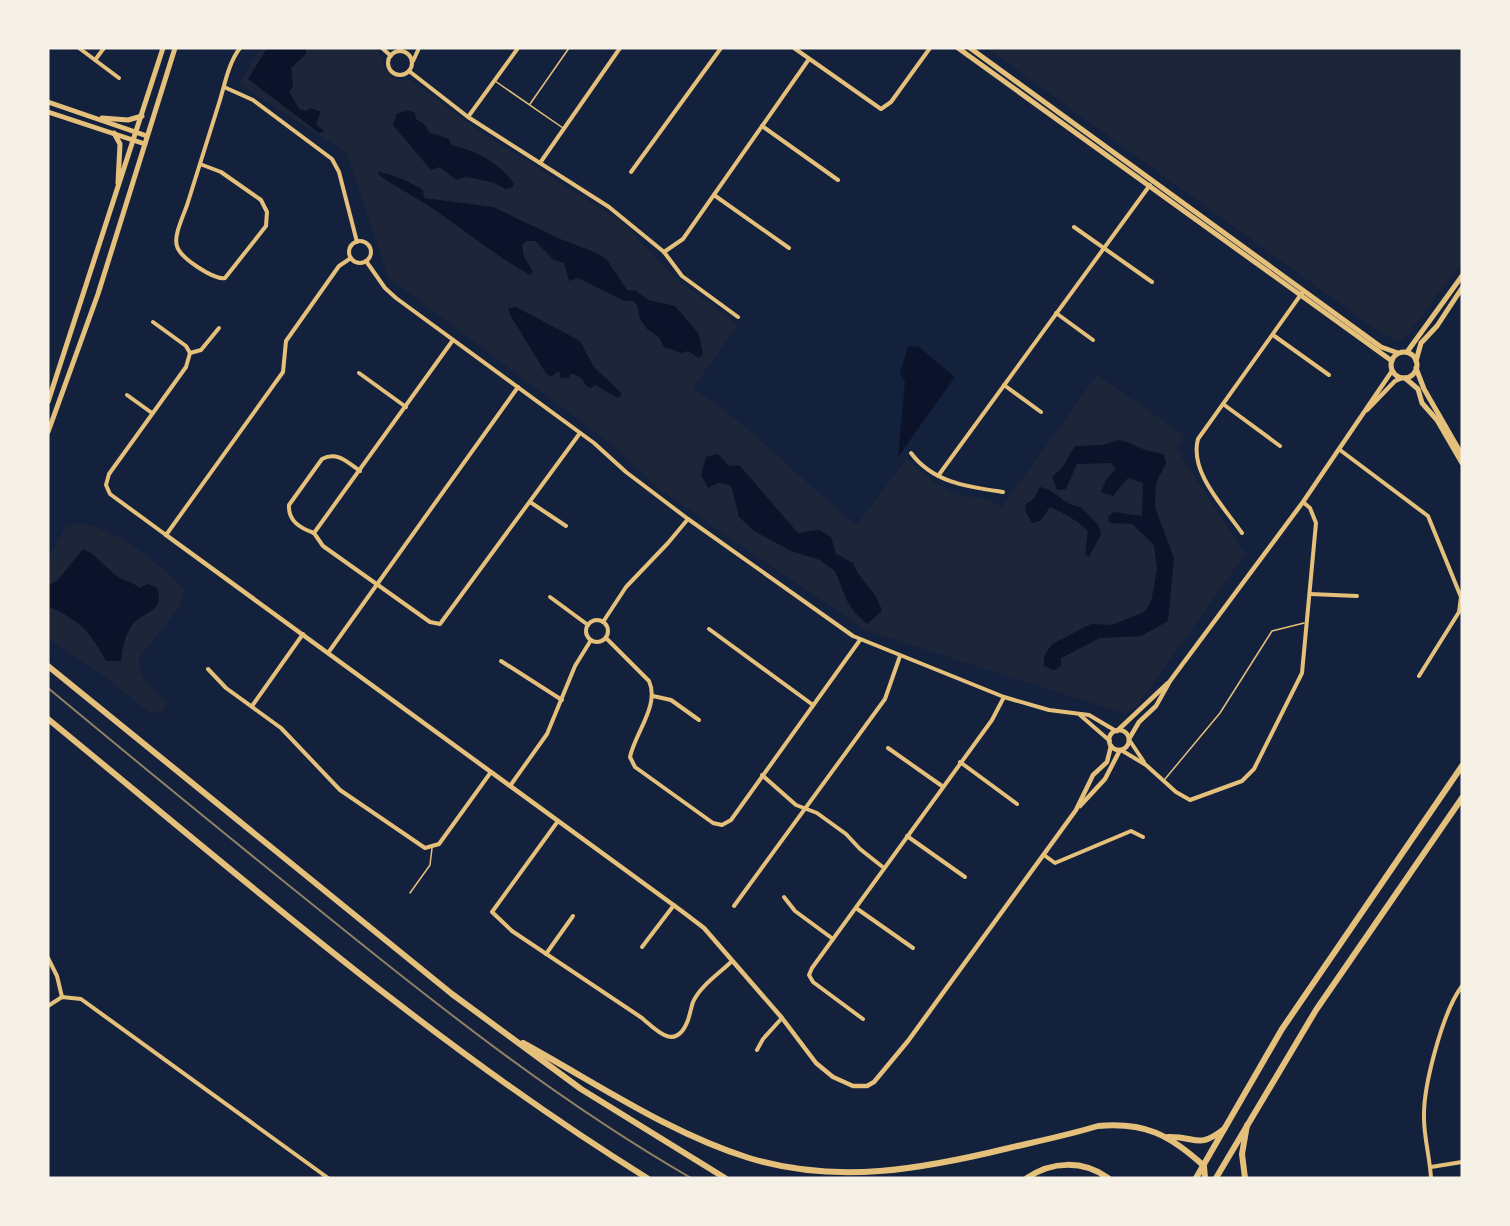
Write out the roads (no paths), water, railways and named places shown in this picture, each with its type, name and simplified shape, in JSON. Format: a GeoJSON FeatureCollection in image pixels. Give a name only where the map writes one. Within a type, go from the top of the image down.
{"type":"FeatureCollection","features":[{"type":"Feature","properties":{"kind":"highway"},"geometry":{"type":"LineString","coordinates":[[48,666],[380,937],[501,1031],[602,1104],[725,1178]]}},
{"type":"Feature","properties":{"kind":"highway"},"geometry":{"type":"LineString","coordinates":[[48,719],[413,1014],[568,1128],[647,1178]]}},
{"type":"Feature","properties":{"kind":"highway"},"geometry":{"type":"LineString","coordinates":[[1196,1178],[1282,1029],[1462,766]]}},
{"type":"Feature","properties":{"kind":"highway"},"geometry":{"type":"LineString","coordinates":[[1216,1178],[1316,1010],[1462,798]]}},
{"type":"Feature","properties":{"kind":"highway"},"geometry":{"type":"LineString","coordinates":[[501,1031],[705,1141],[750,1158],[791,1167],[838,1174],[892,1172],[947,1163],[1098,1126],[1122,1124],[1149,1129],[1167,1137],[1204,1166],[1205,1178]]}},
{"type":"Feature","properties":{"kind":"highway"},"geometry":{"type":"LineString","coordinates":[[1245,1178],[1242,1154],[1247,1125]]}},
{"type":"Feature","properties":{"kind":"highway"},"geometry":{"type":"LineString","coordinates":[[1167,1137],[1207,1142],[1224,1129]]}},
{"type":"Feature","properties":{"kind":"highway"},"geometry":{"type":"LineString","coordinates":[[1027,1178],[1051,1167],[1073,1164],[1093,1169],[1108,1178]]}},
{"type":"Feature","properties":{"kind":"main road"},"geometry":{"type":"LineString","coordinates":[[48,402],[163,48]]}},
{"type":"Feature","properties":{"kind":"main road"},"geometry":{"type":"LineString","coordinates":[[48,432],[98,294],[175,48]]}},
{"type":"Feature","properties":{"kind":"main road"},"geometry":{"type":"LineString","coordinates":[[958,48],[1392,361]]}},
{"type":"Feature","properties":{"kind":"main road"},"geometry":{"type":"LineString","coordinates":[[970,48],[1154,179],[1381,347],[1398,353],[1407,352],[1462,276]]}},
{"type":"Feature","properties":{"kind":"main road"},"geometry":{"type":"LineString","coordinates":[[48,102],[147,136]]}},
{"type":"Feature","properties":{"kind":"main road"},"geometry":{"type":"LineString","coordinates":[[48,112],[145,144]]}},
{"type":"Feature","properties":{"kind":"main road"},"geometry":{"type":"LineString","coordinates":[[94,118],[128,120],[142,116]]}},
{"type":"Feature","properties":{"kind":"main road"},"geometry":{"type":"LineString","coordinates":[[114,133],[120,144],[121,154],[118,190]]}},
{"type":"Feature","properties":{"kind":"main road"},"geometry":{"type":"LineString","coordinates":[[1404,378],[1412,375],[1421,343],[1437,326],[1462,288]]}},
{"type":"Feature","properties":{"kind":"main road"},"geometry":{"type":"LineString","coordinates":[[1407,352],[1416,365],[1424,389],[1462,455]]}},
{"type":"Feature","properties":{"kind":"main road"},"geometry":{"type":"LineString","coordinates":[[1398,353],[1392,361],[1392,371],[1418,389],[1422,403],[1437,420],[1462,463]]}},
{"type":"Feature","properties":{"kind":"street"},"geometry":{"type":"LineString","coordinates":[[79,48],[119,78]]}},
{"type":"Feature","properties":{"kind":"street"},"geometry":{"type":"LineString","coordinates":[[95,60],[104,48]]}},
{"type":"Feature","properties":{"kind":"street"},"geometry":{"type":"LineString","coordinates":[[200,164],[221,172],[261,200],[267,212],[266,226],[232,272],[219,279],[179,251],[176,242],[181,225],[200,164],[224,87],[235,55],[240,48]]}},
{"type":"Feature","properties":{"kind":"street"},"geometry":{"type":"LineString","coordinates":[[382,48],[391,56]]}},
{"type":"Feature","properties":{"kind":"street"},"geometry":{"type":"LineString","coordinates":[[412,63],[407,50],[391,56],[389,63],[392,71],[402,75],[409,71],[419,48]]}},
{"type":"Feature","properties":{"kind":"street"},"geometry":{"type":"LineString","coordinates":[[468,117],[518,48]]}},
{"type":"Feature","properties":{"kind":"street"},"geometry":{"type":"LineString","coordinates":[[540,163],[620,48]]}},
{"type":"Feature","properties":{"kind":"street"},"geometry":{"type":"LineString","coordinates":[[630,172],[721,48]]}},
{"type":"Feature","properties":{"kind":"street"},"geometry":{"type":"LineString","coordinates":[[794,48],[881,109],[891,102],[930,48]]}},
{"type":"Feature","properties":{"kind":"street"},"geometry":{"type":"LineString","coordinates":[[664,252],[683,238],[809,59]]}},
{"type":"Feature","properties":{"kind":"street"},"geometry":{"type":"LineString","coordinates":[[409,71],[468,117],[609,207],[664,252],[682,276],[738,317]]}},
{"type":"Feature","properties":{"kind":"street"},"geometry":{"type":"LineString","coordinates":[[224,87],[254,100],[332,159],[339,172],[357,242]]}},
{"type":"Feature","properties":{"kind":"street"},"geometry":{"type":"LineString","coordinates":[[762,126],[838,180]]}},
{"type":"Feature","properties":{"kind":"street"},"geometry":{"type":"LineString","coordinates":[[938,476],[1154,179]]}},
{"type":"Feature","properties":{"kind":"street"},"geometry":{"type":"LineString","coordinates":[[714,195],[789,248]]}},
{"type":"Feature","properties":{"kind":"street"},"geometry":{"type":"LineString","coordinates":[[1074,227],[1152,282]]}},
{"type":"Feature","properties":{"kind":"street"},"geometry":{"type":"LineString","coordinates":[[357,242],[364,242],[370,248],[370,255],[366,261],[360,263],[351,258],[350,250],[357,242]]}},
{"type":"Feature","properties":{"kind":"street"},"geometry":{"type":"LineString","coordinates":[[166,535],[283,372],[286,341],[339,266],[351,258]]}},
{"type":"Feature","properties":{"kind":"street"},"geometry":{"type":"LineString","coordinates":[[366,261],[391,293],[580,433],[687,519],[860,640],[1004,697],[1049,710],[1089,715],[1116,731],[1125,732],[1146,765],[1163,781],[1190,800],[1242,781],[1254,769],[1302,673],[1316,523],[1310,508],[1303,502]]}},
{"type":"Feature","properties":{"kind":"street"},"geometry":{"type":"LineString","coordinates":[[1242,532],[1197,465],[1194,452],[1198,439],[1304,290]]}},
{"type":"Feature","properties":{"kind":"street"},"geometry":{"type":"LineString","coordinates":[[1056,313],[1094,340]]}},
{"type":"Feature","properties":{"kind":"street"},"geometry":{"type":"LineString","coordinates":[[153,322],[186,345],[190,353],[186,367],[109,474],[106,484],[110,494],[704,928],[782,1018],[816,1063],[833,1077],[853,1086],[867,1086],[877,1079],[908,1041],[1076,810],[1105,779],[1120,750],[1127,747],[1139,722],[1156,706],[1170,681],[1340,450],[1392,371]]}},
{"type":"Feature","properties":{"kind":"street"},"geometry":{"type":"LineString","coordinates":[[190,353],[201,350],[219,328]]}},
{"type":"Feature","properties":{"kind":"street"},"geometry":{"type":"LineString","coordinates":[[1273,335],[1329,375]]}},
{"type":"Feature","properties":{"kind":"street"},"geometry":{"type":"LineString","coordinates":[[314,533],[453,340]]}},
{"type":"Feature","properties":{"kind":"street"},"geometry":{"type":"LineString","coordinates":[[358,373],[406,407]]}},
{"type":"Feature","properties":{"kind":"street"},"geometry":{"type":"LineString","coordinates":[[1367,410],[1395,381],[1404,378]]}},
{"type":"Feature","properties":{"kind":"street"},"geometry":{"type":"LineString","coordinates":[[1004,385],[1041,412]]}},
{"type":"Feature","properties":{"kind":"street"},"geometry":{"type":"LineString","coordinates":[[328,653],[518,387]]}},
{"type":"Feature","properties":{"kind":"street"},"geometry":{"type":"LineString","coordinates":[[127,395],[152,413]]}},
{"type":"Feature","properties":{"kind":"street"},"geometry":{"type":"LineString","coordinates":[[1223,404],[1280,446]]}},
{"type":"Feature","properties":{"kind":"street"},"geometry":{"type":"LineString","coordinates":[[360,471],[338,456],[330,455],[322,459],[289,505],[292,520],[314,533],[323,546],[377,585],[430,622],[440,624],[580,433]]}},
{"type":"Feature","properties":{"kind":"street"},"geometry":{"type":"LineString","coordinates":[[1340,450],[1428,516],[1461,597],[1459,612],[1419,676]]}},
{"type":"Feature","properties":{"kind":"street"},"geometry":{"type":"LineString","coordinates":[[911,453],[916,460],[952,483],[1003,492]]}},
{"type":"Feature","properties":{"kind":"street"},"geometry":{"type":"LineString","coordinates":[[530,502],[566,526]]}},
{"type":"Feature","properties":{"kind":"street"},"geometry":{"type":"LineString","coordinates":[[603,622],[626,587],[668,543],[687,519]]}},
{"type":"Feature","properties":{"kind":"street"},"geometry":{"type":"LineString","coordinates":[[1310,594],[1357,596]]}},
{"type":"Feature","properties":{"kind":"street"},"geometry":{"type":"LineString","coordinates":[[550,597],[588,625]]}},
{"type":"Feature","properties":{"kind":"street"},"geometry":{"type":"LineString","coordinates":[[595,620],[603,622],[608,627],[606,638],[599,642],[591,640],[586,631],[588,625],[595,620]]}},
{"type":"Feature","properties":{"kind":"street"},"geometry":{"type":"LineString","coordinates":[[709,628],[813,705]]}},
{"type":"Feature","properties":{"kind":"street"},"geometry":{"type":"LineString","coordinates":[[252,706],[303,634]]}},
{"type":"Feature","properties":{"kind":"street"},"geometry":{"type":"LineString","coordinates":[[606,638],[648,681],[652,696],[630,757],[635,767],[713,824],[723,825],[731,820],[860,640]]}},
{"type":"Feature","properties":{"kind":"street"},"geometry":{"type":"LineString","coordinates":[[510,786],[548,734],[575,666],[591,640]]}},
{"type":"Feature","properties":{"kind":"street"},"geometry":{"type":"LineString","coordinates":[[734,906],[885,699],[900,656]]}},
{"type":"Feature","properties":{"kind":"street"},"geometry":{"type":"LineString","coordinates":[[501,661],[562,700]]}},
{"type":"Feature","properties":{"kind":"street"},"geometry":{"type":"LineString","coordinates":[[208,669],[226,688],[280,728],[340,790],[422,847],[432,848],[442,841],[491,772]]}},
{"type":"Feature","properties":{"kind":"street"},"geometry":{"type":"LineString","coordinates":[[1076,810],[1093,775],[1107,762],[1110,743],[1116,731],[1170,681]]}},
{"type":"Feature","properties":{"kind":"street"},"geometry":{"type":"LineString","coordinates":[[652,696],[671,699],[699,720]]}},
{"type":"Feature","properties":{"kind":"street"},"geometry":{"type":"LineString","coordinates":[[863,1019],[813,982],[809,975],[942,786],[992,720],[1004,697]]}},
{"type":"Feature","properties":{"kind":"street"},"geometry":{"type":"LineString","coordinates":[[1079,714],[1110,743],[1146,765]]}},
{"type":"Feature","properties":{"kind":"street"},"geometry":{"type":"LineString","coordinates":[[888,748],[942,786]]}},
{"type":"Feature","properties":{"kind":"street"},"geometry":{"type":"LineString","coordinates":[[960,762],[1017,804]]}},
{"type":"Feature","properties":{"kind":"street"},"geometry":{"type":"LineString","coordinates":[[762,775],[784,796],[830,821],[884,868]]}},
{"type":"Feature","properties":{"kind":"street"},"geometry":{"type":"LineString","coordinates":[[558,821],[492,912],[512,931],[642,1018],[661,1035],[670,1037],[680,1033],[687,1024],[697,996],[732,961]]}},
{"type":"Feature","properties":{"kind":"street"},"geometry":{"type":"LineString","coordinates":[[1044,855],[1055,863],[1131,831],[1143,837]]}},
{"type":"Feature","properties":{"kind":"street"},"geometry":{"type":"LineString","coordinates":[[907,836],[965,877]]}},
{"type":"Feature","properties":{"kind":"street"},"geometry":{"type":"LineString","coordinates":[[784,897],[795,911],[833,939]]}},
{"type":"Feature","properties":{"kind":"street"},"geometry":{"type":"LineString","coordinates":[[642,947],[674,905]]}},
{"type":"Feature","properties":{"kind":"street"},"geometry":{"type":"LineString","coordinates":[[856,908],[913,948]]}},
{"type":"Feature","properties":{"kind":"street"},"geometry":{"type":"LineString","coordinates":[[546,954],[573,916]]}},
{"type":"Feature","properties":{"kind":"street"},"geometry":{"type":"LineString","coordinates":[[48,958],[57,976],[62,997]]}},
{"type":"Feature","properties":{"kind":"street"},"geometry":{"type":"LineString","coordinates":[[1431,1178],[1424,1119],[1426,1093],[1447,1018],[1462,986]]}},
{"type":"Feature","properties":{"kind":"street"},"geometry":{"type":"LineString","coordinates":[[48,1006],[62,997],[81,999],[328,1178]]}},
{"type":"Feature","properties":{"kind":"street"},"geometry":{"type":"LineString","coordinates":[[758,1050],[763,1039],[782,1018]]}},
{"type":"Feature","properties":{"kind":"street"},"geometry":{"type":"LineString","coordinates":[[1431,1167],[1462,1162]]}},
{"type":"Feature","properties":{"kind":"lane"},"geometry":{"type":"LineString","coordinates":[[529,104],[569,48]]}},
{"type":"Feature","properties":{"kind":"lane"},"geometry":{"type":"LineString","coordinates":[[494,80],[563,129]]}},
{"type":"Feature","properties":{"kind":"lane"},"geometry":{"type":"LineString","coordinates":[[1163,781],[1220,713],[1272,631],[1293,624],[1308,623]]}},
{"type":"Feature","properties":{"kind":"lane"},"geometry":{"type":"LineString","coordinates":[[410,893],[430,865],[432,848]]}},
{"type":"Feature","properties":{"kind":"railway"},"geometry":{"type":"LineString","coordinates":[[48,688],[261,863],[463,1024],[597,1120],[691,1178]]}}]}
